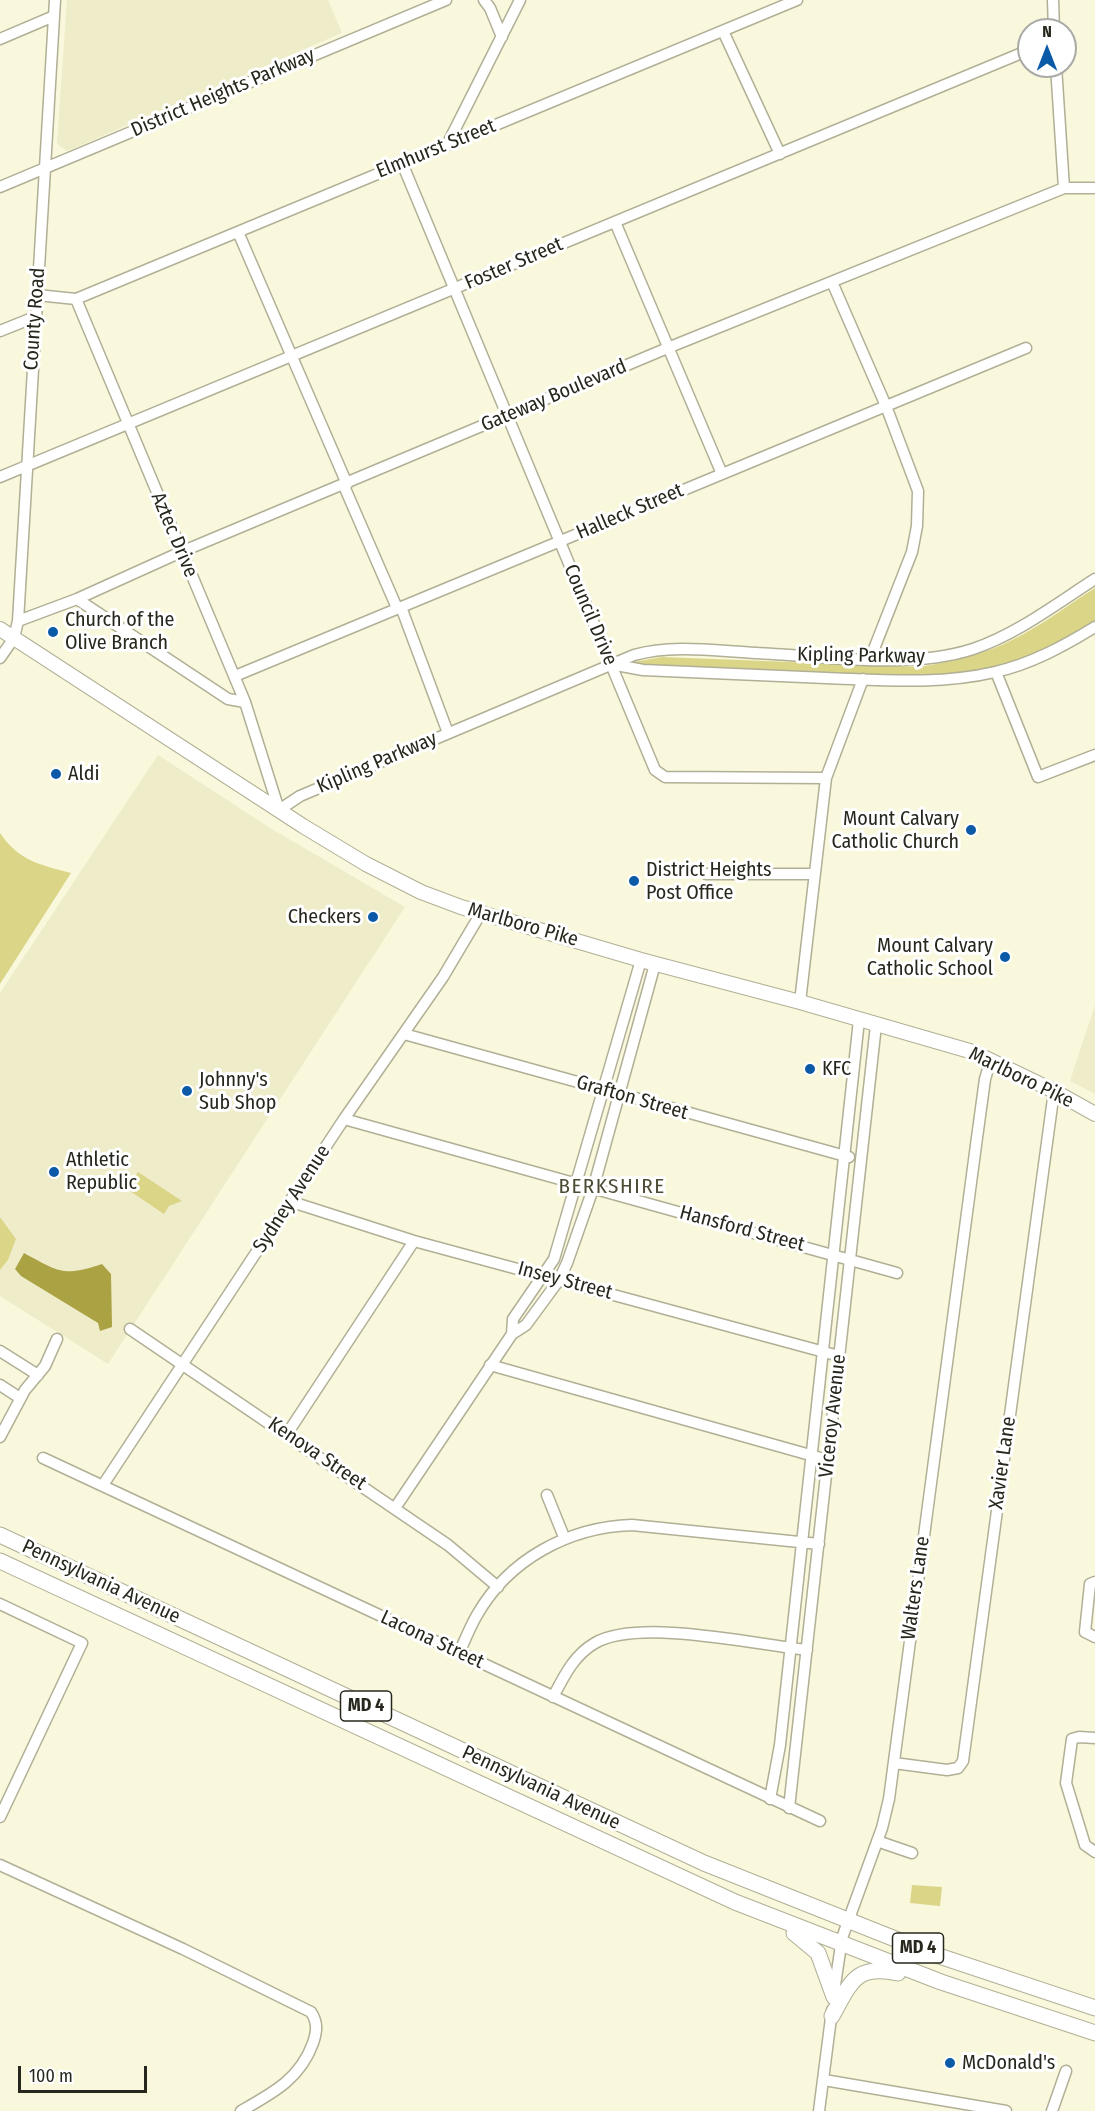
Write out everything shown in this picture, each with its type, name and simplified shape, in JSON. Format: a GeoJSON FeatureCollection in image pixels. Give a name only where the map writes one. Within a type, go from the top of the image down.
{"type":"FeatureCollection","features":[{"type":"Feature","properties":{"kind":"highway","name":"Pennsylvania Avenue"},"geometry":{"type":"LineString","coordinates":[[0,1535],[637,1833],[847,1922],[960,1964],[1095,2008]]}},
{"type":"Feature","properties":{"kind":"highway","name":"Pennsylvania Avenue"},"geometry":{"type":"LineString","coordinates":[[0,1561],[610,1846],[761,1912],[941,1982],[1095,2033]]}},
{"type":"Feature","properties":{"kind":"highway"},"geometry":{"type":"LineString","coordinates":[[761,1912],[815,1949],[824,1964],[834,1997]]}},
{"type":"Feature","properties":{"kind":"highway"},"geometry":{"type":"LineString","coordinates":[[832,2016],[851,1982],[864,1972],[882,1970],[941,1982]]}},
{"type":"Feature","properties":{"kind":"main road","name":"Marlboro Pike"},"geometry":{"type":"LineString","coordinates":[[0,629],[279,810],[389,876],[421,892],[481,914],[648,962],[800,1002],[991,1059],[1095,1114]]}},
{"type":"Feature","properties":{"kind":"street","name":"County Road"},"geometry":{"type":"LineString","coordinates":[[14,638],[18,621],[55,0]]}},
{"type":"Feature","properties":{"kind":"street","name":"District Heights Parkway"},"geometry":{"type":"LineString","coordinates":[[0,187],[446,0]]}},
{"type":"Feature","properties":{"kind":"street"},"geometry":{"type":"LineString","coordinates":[[484,0],[502,36]]}},
{"type":"Feature","properties":{"kind":"street"},"geometry":{"type":"LineString","coordinates":[[448,143],[520,0]]}},
{"type":"Feature","properties":{"kind":"street","name":"Elmhurst Street"},"geometry":{"type":"LineString","coordinates":[[76,299],[796,0]]}},
{"type":"Feature","properties":{"kind":"street"},"geometry":{"type":"LineString","coordinates":[[1053,0],[1054,18]]}},
{"type":"Feature","properties":{"kind":"street"},"geometry":{"type":"LineString","coordinates":[[0,39],[54,16]]}},
{"type":"Feature","properties":{"kind":"street"},"geometry":{"type":"LineString","coordinates":[[723,31],[780,154]]}},
{"type":"Feature","properties":{"kind":"street","name":"Foster Street"},"geometry":{"type":"LineString","coordinates":[[0,477],[292,358],[1017,55]]}},
{"type":"Feature","properties":{"kind":"street"},"geometry":{"type":"LineString","coordinates":[[1057,78],[1064,188]]}},
{"type":"Feature","properties":{"kind":"street","name":"Council Drive"},"geometry":{"type":"LineString","coordinates":[[402,163],[653,767],[658,774],[665,777],[826,778]]}},
{"type":"Feature","properties":{"kind":"street","name":"Gateway Boulevard"},"geometry":{"type":"LineString","coordinates":[[18,621],[77,599],[181,552],[670,347],[1064,188],[1095,188]]}},
{"type":"Feature","properties":{"kind":"street"},"geometry":{"type":"LineString","coordinates":[[615,222],[722,474]]}},
{"type":"Feature","properties":{"kind":"street"},"geometry":{"type":"LineString","coordinates":[[238,232],[399,608],[448,733]]}},
{"type":"Feature","properties":{"kind":"street"},"geometry":{"type":"LineString","coordinates":[[832,282],[918,484],[917,526],[912,552],[870,659]]}},
{"type":"Feature","properties":{"kind":"street"},"geometry":{"type":"LineString","coordinates":[[37,295],[76,299]]}},
{"type":"Feature","properties":{"kind":"street","name":"Aztec Drive"},"geometry":{"type":"LineString","coordinates":[[76,299],[235,676],[279,810]]}},
{"type":"Feature","properties":{"kind":"street"},"geometry":{"type":"LineString","coordinates":[[0,331],[35,317]]}},
{"type":"Feature","properties":{"kind":"street","name":"Halleck Street"},"geometry":{"type":"LineString","coordinates":[[235,676],[1026,348]]}},
{"type":"Feature","properties":{"kind":"street","name":"Kipling Parkway"},"geometry":{"type":"LineString","coordinates":[[279,810],[300,796],[634,654],[662,650],[913,660],[973,649],[1004,635],[1095,579]]}},
{"type":"Feature","properties":{"kind":"street"},"geometry":{"type":"LineString","coordinates":[[77,599],[228,699],[245,702]]}},
{"type":"Feature","properties":{"kind":"street","name":"Kipling Parkway"},"geometry":{"type":"LineString","coordinates":[[610,664],[643,670],[937,680],[996,672],[1049,652],[1095,627]]}},
{"type":"Feature","properties":{"kind":"street"},"geometry":{"type":"LineString","coordinates":[[0,658],[14,638]]}},
{"type":"Feature","properties":{"kind":"street"},"geometry":{"type":"LineString","coordinates":[[996,672],[1038,777],[1095,755]]}},
{"type":"Feature","properties":{"kind":"street"},"geometry":{"type":"LineString","coordinates":[[800,1002],[826,778],[862,679]]}},
{"type":"Feature","properties":{"kind":"street"},"geometry":{"type":"LineString","coordinates":[[706,874],[814,874]]}},
{"type":"Feature","properties":{"kind":"street","name":"Sydney Avenue"},"geometry":{"type":"LineString","coordinates":[[103,1485],[292,1202],[344,1119],[404,1034],[481,914]]}},
{"type":"Feature","properties":{"kind":"street"},"geometry":{"type":"LineString","coordinates":[[512,1334],[513,1319],[554,1259],[604,1091],[648,962]]}},
{"type":"Feature","properties":{"kind":"street"},"geometry":{"type":"LineString","coordinates":[[395,1508],[512,1334],[526,1325],[559,1280],[593,1189],[619,1095],[648,962]]}},
{"type":"Feature","properties":{"kind":"street","name":"Viceroy Avenue"},"geometry":{"type":"LineString","coordinates":[[770,1799],[780,1745],[859,1020]]}},
{"type":"Feature","properties":{"kind":"street","name":"Viceroy Avenue"},"geometry":{"type":"LineString","coordinates":[[789,1808],[876,1025]]}},
{"type":"Feature","properties":{"kind":"street","name":"Grafton Street"},"geometry":{"type":"LineString","coordinates":[[404,1034],[860,1160]]}},
{"type":"Feature","properties":{"kind":"street","name":"Walters Lane"},"geometry":{"type":"LineString","coordinates":[[819,2111],[840,1944],[877,1841],[889,1799],[983,1090],[991,1059]]}},
{"type":"Feature","properties":{"kind":"street","name":"Xavier Lane"},"geometry":{"type":"LineString","coordinates":[[894,1763],[946,1770],[958,1768],[963,1761],[1054,1091]]}},
{"type":"Feature","properties":{"kind":"street","name":"Hansford Street"},"geometry":{"type":"LineString","coordinates":[[344,1119],[897,1273]]}},
{"type":"Feature","properties":{"kind":"street","name":"Insey Street"},"geometry":{"type":"LineString","coordinates":[[292,1202],[414,1241],[839,1356]]}},
{"type":"Feature","properties":{"kind":"street"},"geometry":{"type":"LineString","coordinates":[[287,1434],[414,1241]]}},
{"type":"Feature","properties":{"kind":"street","name":"Kenova Street"},"geometry":{"type":"LineString","coordinates":[[130,1329],[395,1508],[467,1560],[498,1587]]}},
{"type":"Feature","properties":{"kind":"street"},"geometry":{"type":"LineString","coordinates":[[0,1437],[20,1398],[48,1361],[57,1339]]}},
{"type":"Feature","properties":{"kind":"street"},"geometry":{"type":"LineString","coordinates":[[0,1351],[38,1375]]}},
{"type":"Feature","properties":{"kind":"street"},"geometry":{"type":"LineString","coordinates":[[490,1365],[828,1460]]}},
{"type":"Feature","properties":{"kind":"street"},"geometry":{"type":"LineString","coordinates":[[0,1385],[20,1398]]}},
{"type":"Feature","properties":{"kind":"street","name":"Lacona Street"},"geometry":{"type":"LineString","coordinates":[[44,1458],[820,1821]]}},
{"type":"Feature","properties":{"kind":"street"},"geometry":{"type":"LineString","coordinates":[[547,1495],[564,1538]]}},
{"type":"Feature","properties":{"kind":"street"},"geometry":{"type":"LineString","coordinates":[[459,1653],[477,1614],[498,1587],[518,1567],[564,1538],[606,1527],[632,1525],[819,1544]]}},
{"type":"Feature","properties":{"kind":"street"},"geometry":{"type":"LineString","coordinates":[[1095,1582],[1090,1584],[1085,1632],[1095,1637]]}},
{"type":"Feature","properties":{"kind":"street"},"geometry":{"type":"LineString","coordinates":[[0,1604],[82,1643],[0,1817]]}},
{"type":"Feature","properties":{"kind":"street"},"geometry":{"type":"LineString","coordinates":[[553,1696],[578,1656],[611,1635],[651,1632],[807,1650]]}},
{"type":"Feature","properties":{"kind":"street"},"geometry":{"type":"LineString","coordinates":[[1095,1738],[1071,1739],[1066,1783],[1085,1845],[1095,1852]]}},
{"type":"Feature","properties":{"kind":"street"},"geometry":{"type":"LineString","coordinates":[[877,1841],[912,1853]]}},
{"type":"Feature","properties":{"kind":"street"},"geometry":{"type":"LineString","coordinates":[[0,1865],[299,2004],[311,2012],[317,2024],[306,2059],[287,2083],[241,2111]]}},
{"type":"Feature","properties":{"kind":"street"},"geometry":{"type":"LineString","coordinates":[[1052,2111],[1066,2071]]}},
{"type":"Feature","properties":{"kind":"street"},"geometry":{"type":"LineString","coordinates":[[824,2080],[1006,2111]]}},
{"type":"Feature","properties":{"kind":"shaded area"},"geometry":{"type":"Polygon","coordinates":[[[67,0],[328,0],[342,33],[67,151],[57,144],[67,0]]]}},
{"type":"Feature","properties":{"kind":"shaded area"},"geometry":{"type":"Polygon","coordinates":[[[1095,588],[1095,624],[1032,656],[1001,667],[937,678],[631,665],[633,662],[662,657],[919,667],[990,650],[1033,628],[1095,588]]]}},
{"type":"Feature","properties":{"kind":"shaded area"},"geometry":{"type":"Polygon","coordinates":[[[158,755],[270,828],[405,907],[108,1364],[0,1296],[0,1270],[8,1260],[16,1239],[0,1217],[0,993],[158,755]]]}},
{"type":"Feature","properties":{"kind":"shaded area"},"geometry":{"type":"Polygon","coordinates":[[[0,833],[14,850],[22,855],[40,864],[71,873],[0,984],[0,833]]]}},
{"type":"Feature","properties":{"kind":"shaded area"},"geometry":{"type":"Polygon","coordinates":[[[1095,1005],[1095,1094],[1070,1081],[1095,1005]]]}},
{"type":"Feature","properties":{"kind":"shaded area"},"geometry":{"type":"Polygon","coordinates":[[[138,1172],[182,1201],[169,1206],[164,1214],[127,1189],[138,1172]]]}},
{"type":"Feature","properties":{"kind":"shaded area"},"geometry":{"type":"Polygon","coordinates":[[[0,1217],[16,1239],[8,1260],[0,1270],[0,1217]]]}},
{"type":"Feature","properties":{"kind":"shaded area"},"geometry":{"type":"Polygon","coordinates":[[[24,1253],[45,1265],[62,1271],[102,1264],[111,1274],[112,1327],[100,1331],[98,1323],[21,1276],[15,1269],[24,1253]]]}},
{"type":"Feature","properties":{"kind":"shaded area"},"geometry":{"type":"Polygon","coordinates":[[[912,1885],[942,1887],[940,1906],[910,1903],[912,1885]]]}},
{"type":"Feature","properties":{"kind":"place","name":"Church of the Olive Branch"},"geometry":{"type":"Point","coordinates":[53,632]}},
{"type":"Feature","properties":{"kind":"place","name":"Aldi"},"geometry":{"type":"Point","coordinates":[56,774]}},
{"type":"Feature","properties":{"kind":"place","name":"Mount Calvary Catholic Church"},"geometry":{"type":"Point","coordinates":[971,830]}},
{"type":"Feature","properties":{"kind":"place","name":"District Heights Post Office"},"geometry":{"type":"Point","coordinates":[634,881]}},
{"type":"Feature","properties":{"kind":"place","name":"Checkers"},"geometry":{"type":"Point","coordinates":[373,917]}},
{"type":"Feature","properties":{"kind":"place","name":"Mount Calvary Catholic School"},"geometry":{"type":"Point","coordinates":[1005,957]}},
{"type":"Feature","properties":{"kind":"place","name":"KFC"},"geometry":{"type":"Point","coordinates":[810,1069]}},
{"type":"Feature","properties":{"kind":"place","name":"Johnny's Sub Shop"},"geometry":{"type":"Point","coordinates":[187,1091]}},
{"type":"Feature","properties":{"kind":"place","name":"Athletic Republic"},"geometry":{"type":"Point","coordinates":[54,1172]}},
{"type":"Feature","properties":{"kind":"place","name":"McDonald's"},"geometry":{"type":"Point","coordinates":[950,2063]}},
{"type":"Feature","properties":{"kind":"district","name":"BERKSHIRE"},"geometry":{"type":"Point","coordinates":[612,1187]}}]}
